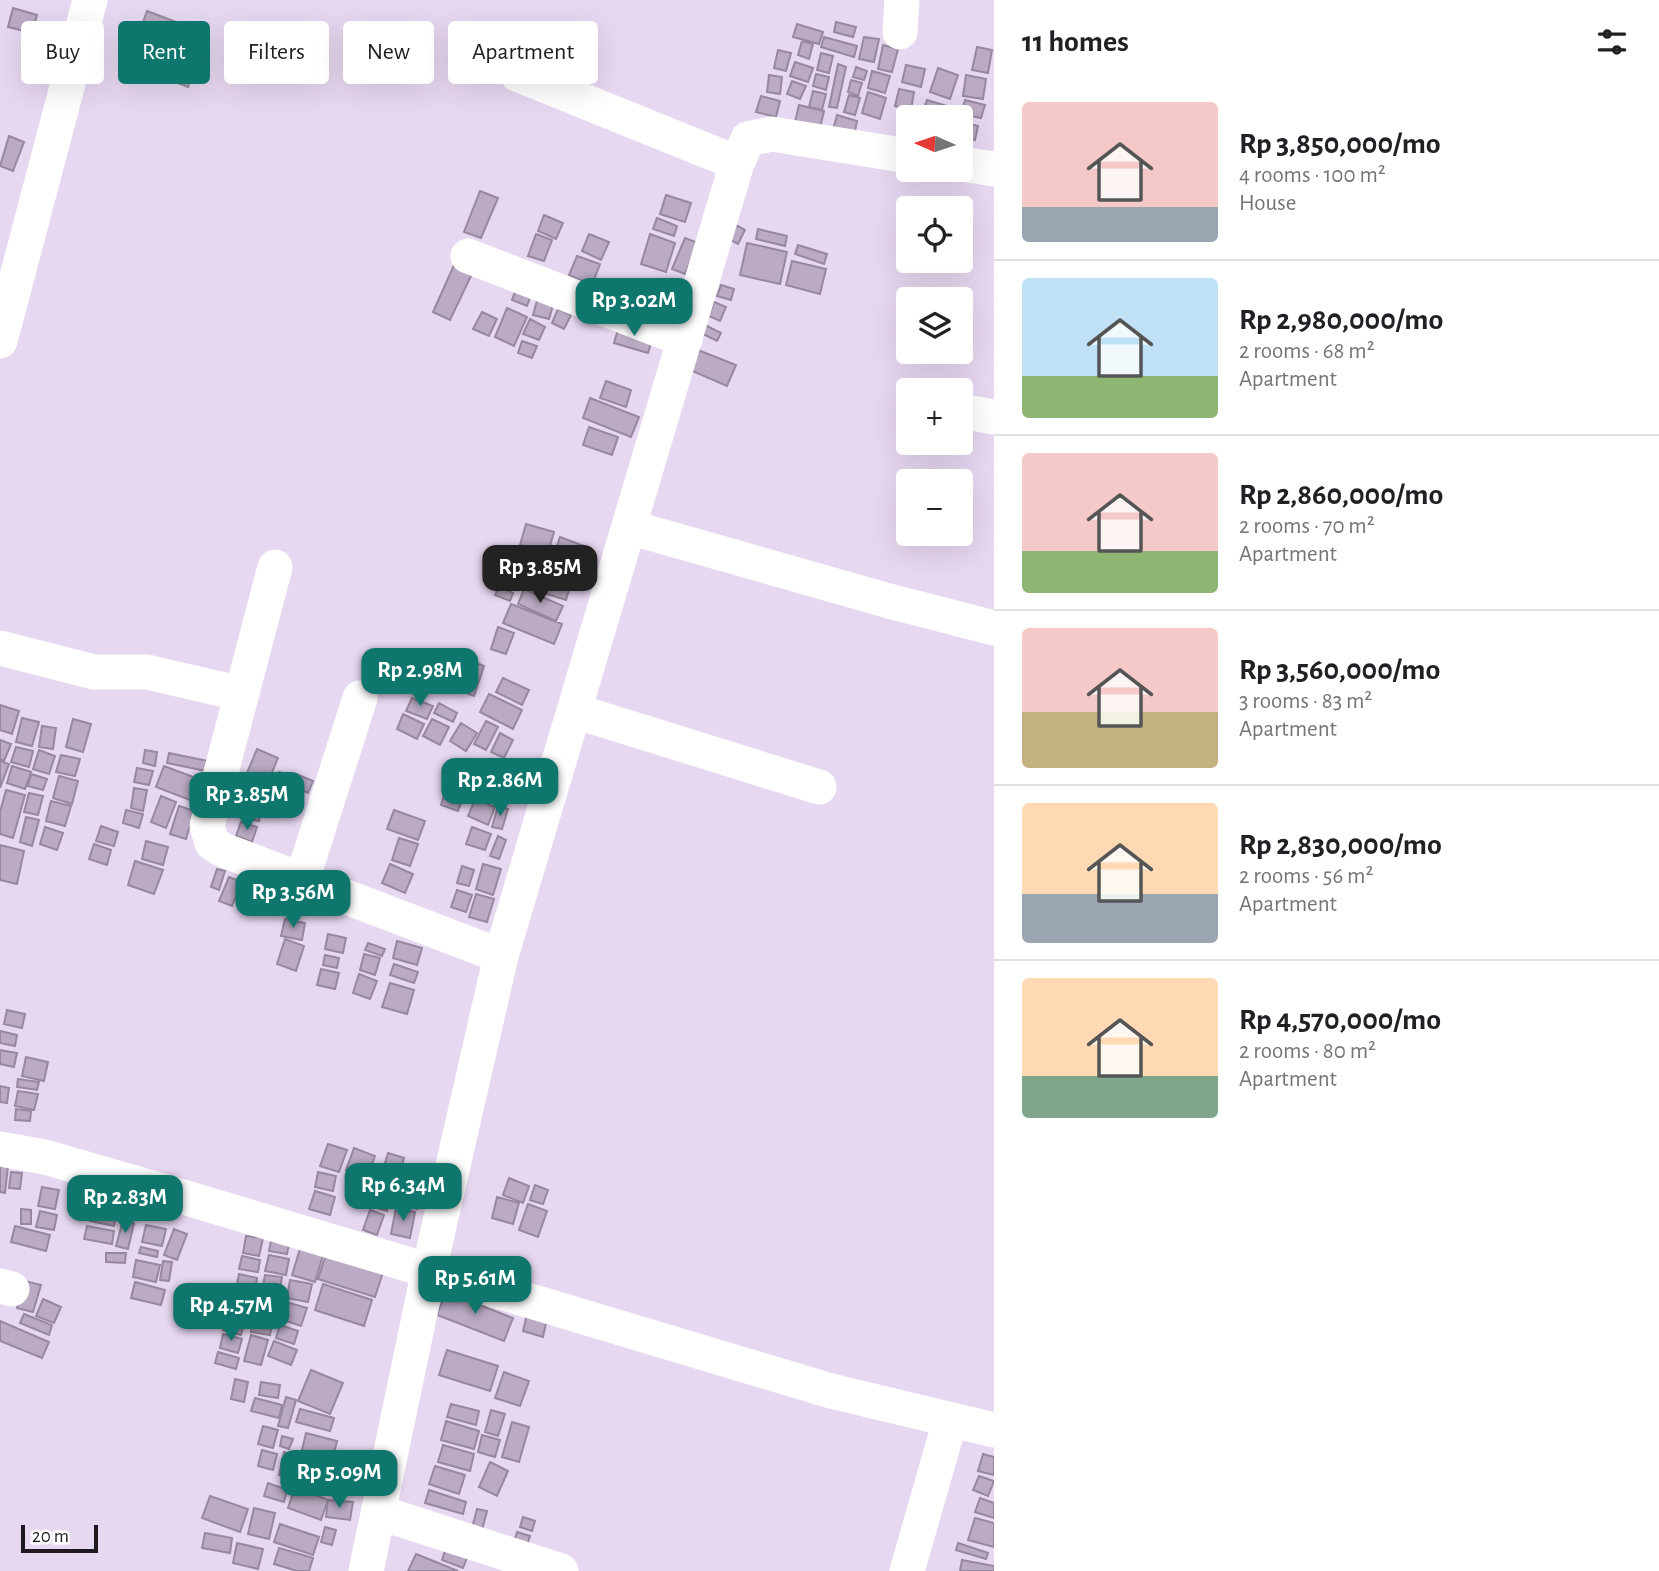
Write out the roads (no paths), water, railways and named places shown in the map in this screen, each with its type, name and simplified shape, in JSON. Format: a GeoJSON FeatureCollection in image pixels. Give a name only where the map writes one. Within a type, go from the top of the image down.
{"type":"FeatureCollection","features":[{"type":"Feature","properties":{"kind":"street"},"geometry":{"type":"LineString","coordinates":[[0,341],[90,0]]}},
{"type":"Feature","properties":{"kind":"street"},"geometry":{"type":"LineString","coordinates":[[542,84],[737,163]]}},
{"type":"Feature","properties":{"kind":"street"},"geometry":{"type":"LineString","coordinates":[[366,1571],[429,1270],[501,956],[737,163],[748,139],[772,134],[896,154]]}},
{"type":"Feature","properties":{"kind":"street"},"geometry":{"type":"LineString","coordinates":[[973,166],[994,169]]}},
{"type":"Feature","properties":{"kind":"street"},"geometry":{"type":"LineString","coordinates":[[468,256],[685,340]]}},
{"type":"Feature","properties":{"kind":"street"},"geometry":{"type":"LineString","coordinates":[[973,413],[994,417]]}},
{"type":"Feature","properties":{"kind":"street"},"geometry":{"type":"LineString","coordinates":[[629,527],[994,628]]}},
{"type":"Feature","properties":{"kind":"street"},"geometry":{"type":"LineString","coordinates":[[275,567],[207,826],[212,843],[223,850],[501,956]]}},
{"type":"Feature","properties":{"kind":"street"},"geometry":{"type":"LineString","coordinates":[[0,648],[94,672],[147,672],[242,694]]}},
{"type":"Feature","properties":{"kind":"street"},"geometry":{"type":"LineString","coordinates":[[302,880],[360,698]]}},
{"type":"Feature","properties":{"kind":"street"},"geometry":{"type":"LineString","coordinates":[[575,711],[819,787]]}},
{"type":"Feature","properties":{"kind":"street"},"geometry":{"type":"LineString","coordinates":[[0,1149],[45,1157],[831,1391],[994,1430]]}},
{"type":"Feature","properties":{"kind":"street"},"geometry":{"type":"LineString","coordinates":[[907,1571],[950,1421]]}},
{"type":"Feature","properties":{"kind":"street"},"geometry":{"type":"LineString","coordinates":[[378,1512],[561,1571]]}}]}
